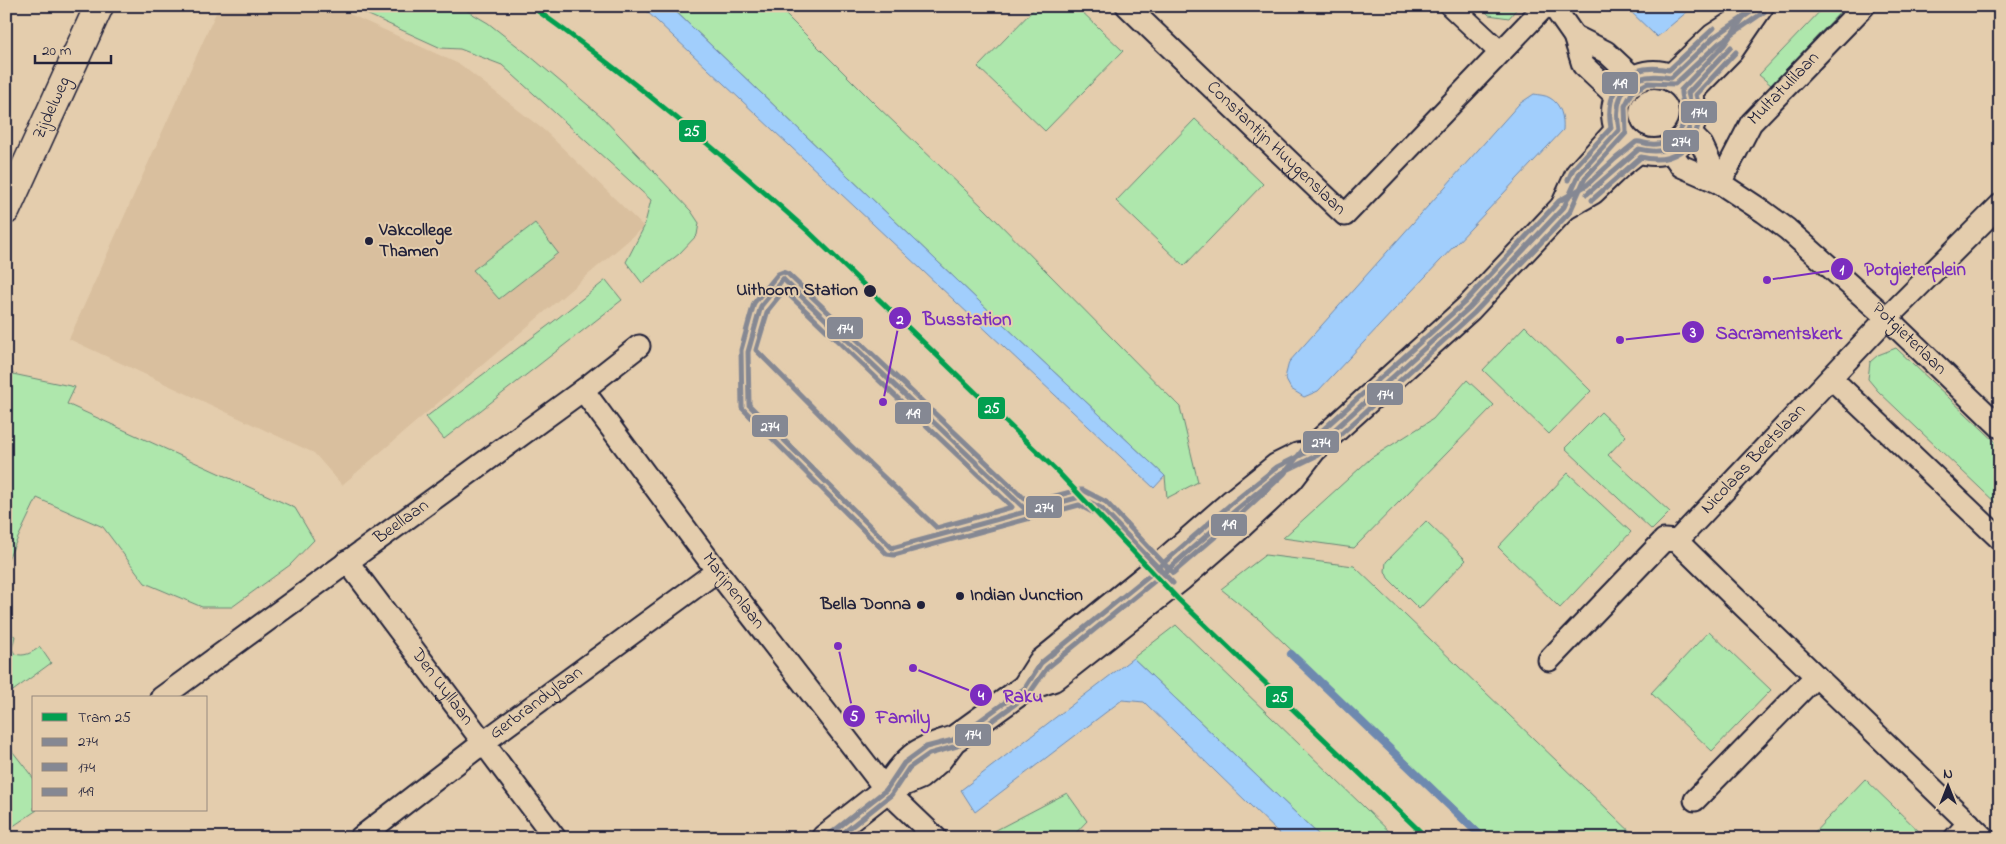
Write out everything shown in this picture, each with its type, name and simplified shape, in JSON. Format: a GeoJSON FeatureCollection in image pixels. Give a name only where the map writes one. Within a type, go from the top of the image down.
{"type":"FeatureCollection","features":[{"type":"Feature","properties":{"kind":"main road","name":"Zijdelweg"},"geometry":{"type":"LineString","coordinates":[[6,210],[99,6]]}},
{"type":"Feature","properties":{"kind":"street","name":"Constantijn Huygenslaan"},"geometry":{"type":"LineString","coordinates":[[1127,6],[1345,215],[1545,6]]}},
{"type":"Feature","properties":{"kind":"street"},"geometry":{"type":"LineString","coordinates":[[1451,6],[1500,52]]}},
{"type":"Feature","properties":{"kind":"street"},"geometry":{"type":"LineString","coordinates":[[1554,6],[1574,36],[1606,52],[1627,88]]}},
{"type":"Feature","properties":{"kind":"street","name":"Multatulilaan"},"geometry":{"type":"LineString","coordinates":[[1720,182],[1752,123],[1864,6]]}},
{"type":"Feature","properties":{"kind":"street"},"geometry":{"type":"LineString","coordinates":[[1680,86],[1714,37],[1759,8]]}},
{"type":"Feature","properties":{"kind":"street"},"geometry":{"type":"LineString","coordinates":[[1653,74],[1680,86],[1694,112],[1689,132],[1681,142],[1669,149],[1654,152],[1639,149],[1627,141],[1619,130],[1616,114],[1627,88],[1653,74]]}},
{"type":"Feature","properties":{"kind":"street"},"geometry":{"type":"LineString","coordinates":[[1564,207],[1579,174],[1619,130]]}},
{"type":"Feature","properties":{"kind":"street","name":"Potgieterlaan"},"geometry":{"type":"LineString","coordinates":[[1689,132],[1702,145],[1720,182]]}},
{"type":"Feature","properties":{"kind":"street"},"geometry":{"type":"LineString","coordinates":[[825,838],[886,790],[919,776],[938,760],[953,740],[1024,688],[1053,678],[1165,575],[1236,529],[1290,479],[1313,449],[1469,308],[1564,207],[1592,192],[1620,164],[1639,149]]}},
{"type":"Feature","properties":{"kind":"street","name":"Potgieterlaan"},"geometry":{"type":"LineString","coordinates":[[1669,149],[1681,166],[1720,182],[1787,230],[1887,318],[2000,427]]}},
{"type":"Feature","properties":{"kind":"street","name":"Nicolaas Beetslaan"},"geometry":{"type":"LineString","coordinates":[[1549,660],[1664,540],[1678,541],[1887,318],[2000,205]]}},
{"type":"Feature","properties":{"kind":"street","name":"Beellaan"},"geometry":{"type":"LineString","coordinates":[[164,696],[583,390],[639,346]]}},
{"type":"Feature","properties":{"kind":"street"},"geometry":{"type":"LineString","coordinates":[[1831,378],[2000,539]]}},
{"type":"Feature","properties":{"kind":"street","name":"Marijnenlaan"},"geometry":{"type":"LineString","coordinates":[[583,390],[717,571],[886,790],[936,838]]}},
{"type":"Feature","properties":{"kind":"street"},"geometry":{"type":"LineString","coordinates":[[1678,541],[1816,676],[1970,833]]}},
{"type":"Feature","properties":{"kind":"street","name":"Den Uyllaan"},"geometry":{"type":"LineString","coordinates":[[347,561],[555,838]]}},
{"type":"Feature","properties":{"kind":"street","name":"Gerbrandylaan"},"geometry":{"type":"LineString","coordinates":[[360,838],[484,742],[717,571]]}},
{"type":"Feature","properties":{"kind":"street"},"geometry":{"type":"LineString","coordinates":[[1695,800],[1816,676]]}},
{"type":"Feature","properties":{"kind":"shaded area","name":"Vakcollege Thamen"},"geometry":{"type":"Polygon","coordinates":[[[219,6],[332,6],[461,65],[545,131],[644,227],[342,485],[314,453],[69,339],[219,6]]]}},
{"type":"Feature","properties":{"kind":"green space"},"geometry":{"type":"Polygon","coordinates":[[[349,6],[459,6],[488,23],[601,116],[691,211],[699,223],[697,235],[679,254],[642,283],[626,262],[644,227],[651,200],[502,65],[460,49],[441,48],[349,6]]]}},
{"type":"Feature","properties":{"kind":"green space"},"geometry":{"type":"Polygon","coordinates":[[[670,6],[777,6],[877,106],[984,208],[1180,407],[1198,482],[1167,498],[1165,476],[670,6]]]}},
{"type":"Feature","properties":{"kind":"green space"},"geometry":{"type":"Polygon","coordinates":[[[1037,6],[1076,6],[1123,51],[1045,131],[978,67],[1037,6]]]}},
{"type":"Feature","properties":{"kind":"green space"},"geometry":{"type":"Polygon","coordinates":[[[1480,6],[1519,6],[1509,18],[1489,15],[1480,6]]]}},
{"type":"Feature","properties":{"kind":"green space"},"geometry":{"type":"Polygon","coordinates":[[[1825,6],[1846,6],[1771,85],[1759,75],[1825,6]]]}},
{"type":"Feature","properties":{"kind":"green space"},"geometry":{"type":"Polygon","coordinates":[[[1195,119],[1263,184],[1184,266],[1116,201],[1195,119]]]}},
{"type":"Feature","properties":{"kind":"green space"},"geometry":{"type":"Polygon","coordinates":[[[535,223],[558,253],[499,299],[473,270],[535,223]]]}},
{"type":"Feature","properties":{"kind":"green space"},"geometry":{"type":"Polygon","coordinates":[[[606,280],[622,300],[444,439],[426,417],[606,280]]]}},
{"type":"Feature","properties":{"kind":"green space"},"geometry":{"type":"Polygon","coordinates":[[[1525,326],[1591,391],[1549,434],[1483,370],[1525,326]]]}},
{"type":"Feature","properties":{"kind":"green space"},"geometry":{"type":"Polygon","coordinates":[[[1896,348],[2000,446],[2000,507],[1878,391],[1868,379],[1870,362],[1878,355],[1896,348]]]}},
{"type":"Feature","properties":{"kind":"green space"},"geometry":{"type":"Polygon","coordinates":[[[8,373],[75,387],[67,404],[295,508],[314,540],[290,565],[232,607],[202,607],[145,583],[103,527],[37,498],[6,563],[8,373]]]}},
{"type":"Feature","properties":{"kind":"green space"},"geometry":{"type":"Polygon","coordinates":[[[1467,380],[1494,405],[1354,548],[1283,538],[1371,458],[1433,419],[1467,380]]]}},
{"type":"Feature","properties":{"kind":"green space"},"geometry":{"type":"Polygon","coordinates":[[[1601,412],[1626,436],[1608,455],[1670,512],[1652,530],[1565,448],[1601,412]]]}},
{"type":"Feature","properties":{"kind":"green space"},"geometry":{"type":"Polygon","coordinates":[[[1568,473],[1631,532],[1560,608],[1498,547],[1568,473]]]}},
{"type":"Feature","properties":{"kind":"green space"},"geometry":{"type":"Polygon","coordinates":[[[1426,521],[1466,560],[1419,609],[1388,578],[1385,571],[1386,562],[1426,521]]]}},
{"type":"Feature","properties":{"kind":"green space"},"geometry":{"type":"Polygon","coordinates":[[[1265,555],[1354,566],[1637,838],[1488,838],[1262,622],[1221,589],[1265,555]]]}},
{"type":"Feature","properties":{"kind":"green space"},"geometry":{"type":"Polygon","coordinates":[[[1176,625],[1396,838],[1322,838],[1133,658],[1176,625]]]}},
{"type":"Feature","properties":{"kind":"green space"},"geometry":{"type":"Polygon","coordinates":[[[1709,631],[1771,690],[1712,751],[1651,693],[1709,631]]]}},
{"type":"Feature","properties":{"kind":"green space"},"geometry":{"type":"Polygon","coordinates":[[[6,632],[15,636],[12,649],[15,654],[28,654],[40,647],[51,663],[6,696],[6,632]]]}},
{"type":"Feature","properties":{"kind":"green space"},"geometry":{"type":"Polygon","coordinates":[[[6,743],[32,776],[32,812],[34,812],[6,831],[6,743]]]}},
{"type":"Feature","properties":{"kind":"green space"},"geometry":{"type":"Polygon","coordinates":[[[1865,779],[1925,837],[1809,838],[1865,779]]]}},
{"type":"Feature","properties":{"kind":"green space"},"geometry":{"type":"Polygon","coordinates":[[[1067,793],[1087,821],[1071,838],[981,838],[1067,793]]]}},
{"type":"Feature","properties":{"kind":"water"},"geometry":{"type":"Polygon","coordinates":[[[641,6],[670,6],[1165,476],[1154,488],[641,6]]]}},
{"type":"Feature","properties":{"kind":"water"},"geometry":{"type":"Polygon","coordinates":[[[1625,6],[1694,6],[1657,37],[1625,6]]]}},
{"type":"Feature","properties":{"kind":"water"},"geometry":{"type":"Polygon","coordinates":[[[1534,94],[1548,97],[1557,104],[1562,116],[1563,130],[1318,391],[1304,397],[1291,389],[1285,378],[1289,362],[1519,104],[1534,94]]]}},
{"type":"Feature","properties":{"kind":"water"},"geometry":{"type":"Polygon","coordinates":[[[1133,658],[1322,838],[1284,838],[1144,702],[1122,700],[975,812],[961,790],[1133,658]]]}},
{"type":"Feature","properties":{"kind":"waterway"},"geometry":{"type":"LineString","coordinates":[[1291,654],[1483,838]]}},
{"type":"Feature","properties":{"kind":"tram line","name":"25"},"geometry":{"type":"LineString","coordinates":[[531,6],[674,115],[810,233],[1056,470],[1178,599],[1427,838]]}},
{"type":"Feature","properties":{"kind":"transit line","name":"149"},"geometry":{"type":"LineString","coordinates":[[1029,503],[1083,490],[1106,502],[1173,573],[1284,474],[1308,443],[1464,303],[1559,201],[1587,185],[1636,142],[1658,144],[1664,143],[1675,136],[1684,120],[1685,110],[1681,90],[1724,45],[1751,6]]}},
{"type":"Feature","properties":{"kind":"transit line","name":"274"},"geometry":{"type":"LineString","coordinates":[[825,838],[886,790],[904,763],[926,747],[953,740],[1025,688],[1041,663],[1152,573],[1231,504],[1277,467],[1313,449],[1469,308],[1564,207],[1579,174],[1619,130],[1619,104],[1627,86],[1645,77],[1671,78],[1714,37],[1760,6]]}},
{"type":"Feature","properties":{"kind":"transit line","name":"174"},"geometry":{"type":"LineString","coordinates":[[837,838],[891,795],[909,768],[929,754],[957,746],[1029,694],[1047,668],[1157,579],[1236,510],[1281,473],[1318,455],[1474,313],[1570,212],[1585,178],[1626,133],[1625,106],[1633,91],[1648,83],[1675,84],[1719,43],[1764,12]]}},
{"type":"Feature","properties":{"kind":"transit line","name":"149"},"geometry":{"type":"LineString","coordinates":[[1568,180],[1573,169],[1611,128],[1611,101],[1622,81],[1631,74],[1642,70],[1655,68],[1669,70],[1714,28]]}},
{"type":"Feature","properties":{"kind":"transit line","name":"274"},"geometry":{"type":"LineString","coordinates":[[1587,194],[1639,149],[1665,150],[1675,146],[1683,139],[1691,119],[1688,93],[1731,47]]}},
{"type":"Feature","properties":{"kind":"transit line","name":"174"},"geometry":{"type":"LineString","coordinates":[[1592,200],[1641,157],[1655,159],[1668,157],[1679,152],[1688,144],[1695,134],[1699,122],[1696,95],[1736,52]]}},
{"type":"Feature","properties":{"kind":"transit line","name":"174"},"geometry":{"type":"LineString","coordinates":[[1029,503],[788,274],[783,272],[778,274],[754,303],[741,350],[742,408],[887,554],[894,555],[1079,505],[1096,514],[1168,588]]}},
{"type":"Feature","properties":{"kind":"transit line","name":"274"},"geometry":{"type":"LineString","coordinates":[[783,279],[761,306],[748,352],[749,405],[892,548],[1080,497],[1101,508],[1173,583]]}},
{"type":"Feature","properties":{"kind":"transit line","name":"274"},"geometry":{"type":"LineString","coordinates":[[783,279],[1027,511]]}},
{"type":"Feature","properties":{"kind":"transit line","name":"149"},"geometry":{"type":"LineString","coordinates":[[784,290],[1012,507],[937,528],[848,443],[756,350],[768,310],[784,290]]}},
{"type":"Feature","properties":{"kind":"place","name":"Vakcollege Thamen"},"geometry":{"type":"Point","coordinates":[369,241]}},
{"type":"Feature","properties":{"kind":"place","name":"Potgieterplein"},"geometry":{"type":"Point","coordinates":[1767,280]}},
{"type":"Feature","properties":{"kind":"place","name":"Uithoorn Station"},"geometry":{"type":"Point","coordinates":[870,291]}},
{"type":"Feature","properties":{"kind":"place","name":"Sacramentskerk"},"geometry":{"type":"Point","coordinates":[1620,340]}},
{"type":"Feature","properties":{"kind":"place","name":"Busstation"},"geometry":{"type":"Point","coordinates":[883,402]}},
{"type":"Feature","properties":{"kind":"place","name":"Indian Junction"},"geometry":{"type":"Point","coordinates":[960,596]}},
{"type":"Feature","properties":{"kind":"place","name":"Bella Donna"},"geometry":{"type":"Point","coordinates":[921,605]}},
{"type":"Feature","properties":{"kind":"place","name":"Family"},"geometry":{"type":"Point","coordinates":[838,646]}},
{"type":"Feature","properties":{"kind":"place","name":"Raku"},"geometry":{"type":"Point","coordinates":[913,668]}}]}
